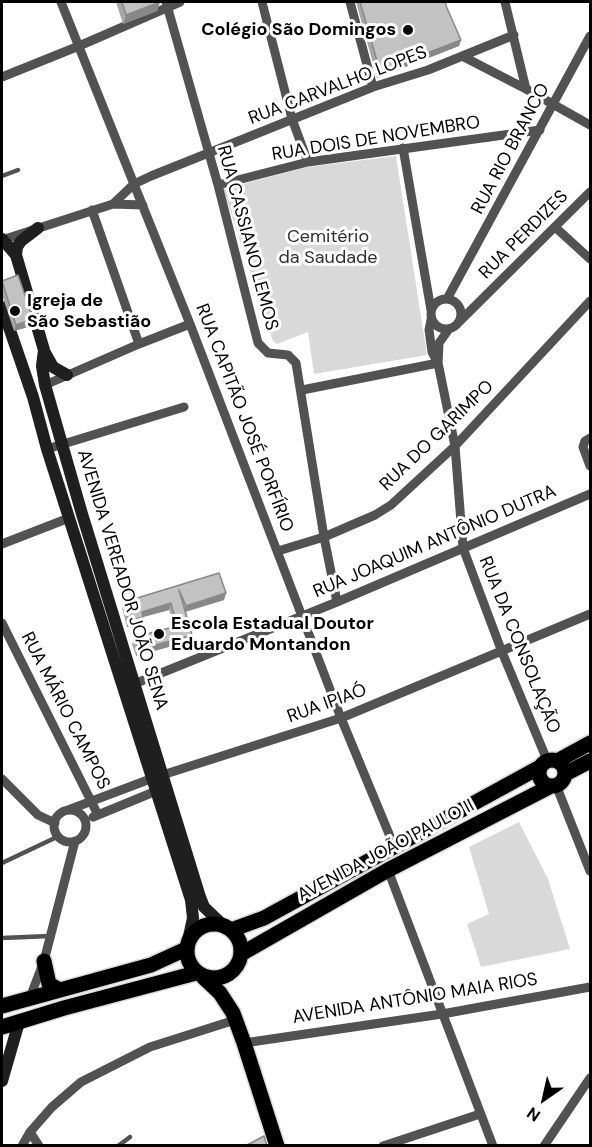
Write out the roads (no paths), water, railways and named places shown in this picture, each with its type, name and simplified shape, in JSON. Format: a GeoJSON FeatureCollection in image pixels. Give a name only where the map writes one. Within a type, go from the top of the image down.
{"type":"FeatureCollection","features":[{"type":"Feature","properties":{"kind":"main road"},"geometry":{"type":"LineString","coordinates":[[16,255],[21,241],[38,228]]}},
{"type":"Feature","properties":{"kind":"main road","name":"AVENIDA VEREADOR JOÃO SENA"},"geometry":{"type":"LineString","coordinates":[[2,240],[16,255],[44,350],[42,366],[45,385],[129,686]]}},
{"type":"Feature","properties":{"kind":"main road","name":"AVENIDA VEREADOR JOÃO SENA"},"geometry":{"type":"LineString","coordinates":[[2,307],[33,397],[69,518],[129,686],[200,897],[204,907],[228,928]]}},
{"type":"Feature","properties":{"kind":"main road"},"geometry":{"type":"LineString","coordinates":[[44,350],[53,367],[67,375]]}},
{"type":"Feature","properties":{"kind":"main road"},"geometry":{"type":"LineString","coordinates":[[19,361],[31,371],[42,366]]}},
{"type":"Feature","properties":{"kind":"main road","name":"AVENIDA JOÃO PAULO II"},"geometry":{"type":"LineString","coordinates":[[241,954],[553,772],[591,743]]}},
{"type":"Feature","properties":{"kind":"main road","name":"AVENIDA JOÃO PAULO II"},"geometry":{"type":"LineString","coordinates":[[228,928],[255,922],[394,846],[553,772],[591,761]]}},
{"type":"Feature","properties":{"kind":"main road","name":"AVENIDA VEREADOR JOÃO SENA"},"geometry":{"type":"LineString","coordinates":[[160,783],[191,900],[194,918],[187,945]]}},
{"type":"Feature","properties":{"kind":"main road"},"geometry":{"type":"LineString","coordinates":[[283,908],[290,925]]}},
{"type":"Feature","properties":{"kind":"main road"},"geometry":{"type":"LineString","coordinates":[[2,1027],[142,988],[200,975],[220,978],[228,975],[239,962],[241,954],[237,937],[228,928],[210,924],[203,926],[192,935],[187,945],[187,958],[200,975],[220,993],[234,1016],[277,1146]]}},
{"type":"Feature","properties":{"kind":"main road"},"geometry":{"type":"LineString","coordinates":[[2,1006],[151,965],[187,945]]}},
{"type":"Feature","properties":{"kind":"main road"},"geometry":{"type":"LineString","coordinates":[[44,960],[49,984],[60,990]]}},
{"type":"Feature","properties":{"kind":"main road"},"geometry":{"type":"LineString","coordinates":[[135,969],[133,980],[142,988]]}},
{"type":"Feature","properties":{"kind":"main road"},"geometry":{"type":"LineString","coordinates":[[228,975],[231,981],[234,1016]]}},
{"type":"Feature","properties":{"kind":"main road"},"geometry":{"type":"LineString","coordinates":[[2,1082],[18,1022]]}},
{"type":"Feature","properties":{"kind":"street","name":"RUA CAPITÃO JOSÉ PORFÍRIO"},"geometry":{"type":"LineString","coordinates":[[61,2],[190,324],[341,718],[394,846]]}},
{"type":"Feature","properties":{"kind":"street"},"geometry":{"type":"LineString","coordinates":[[2,77],[79,46],[167,4],[180,2]]}},
{"type":"Feature","properties":{"kind":"street"},"geometry":{"type":"LineString","coordinates":[[262,2],[292,119],[308,162]]}},
{"type":"Feature","properties":{"kind":"street"},"geometry":{"type":"LineString","coordinates":[[350,2],[373,87]]}},
{"type":"Feature","properties":{"kind":"street"},"geometry":{"type":"LineString","coordinates":[[505,2],[526,88]]}},
{"type":"Feature","properties":{"kind":"street","name":"RUA CASSIANO LEMOS"},"geometry":{"type":"LineString","coordinates":[[167,4],[218,185],[258,344],[268,353],[293,359],[302,390],[324,537],[337,602]]}},
{"type":"Feature","properties":{"kind":"street","name":"RUA CARVALHO LOPES"},"geometry":{"type":"LineString","coordinates":[[113,204],[134,184],[373,87],[428,70],[514,35]]}},
{"type":"Feature","properties":{"kind":"street","name":"RUA RIO BRANCO"},"geometry":{"type":"LineString","coordinates":[[447,299],[591,36]]}},
{"type":"Feature","properties":{"kind":"street"},"geometry":{"type":"LineString","coordinates":[[462,56],[526,88],[591,125]]}},
{"type":"Feature","properties":{"kind":"street","name":"RUA DOIS DE NOVEMBRO"},"geometry":{"type":"LineString","coordinates":[[218,185],[308,162],[540,130]]}},
{"type":"Feature","properties":{"kind":"street"},"geometry":{"type":"LineString","coordinates":[[403,148],[431,320],[439,328],[449,329],[458,323],[461,315],[458,305],[447,299],[437,301],[431,310]]}},
{"type":"Feature","properties":{"kind":"street","name":"RUA PERDIZES"},"geometry":{"type":"LineString","coordinates":[[458,323],[591,192]]}},
{"type":"Feature","properties":{"kind":"street","name":"RUA CARVALHO LOPES"},"geometry":{"type":"LineString","coordinates":[[2,240],[113,204],[143,205]]}},
{"type":"Feature","properties":{"kind":"street"},"geometry":{"type":"LineString","coordinates":[[92,210],[139,344]]}},
{"type":"Feature","properties":{"kind":"street"},"geometry":{"type":"LineString","coordinates":[[555,227],[591,259]]}},
{"type":"Feature","properties":{"kind":"street","name":"RUA RIO BRANCO"},"geometry":{"type":"LineString","coordinates":[[458,305],[460,277]]}},
{"type":"Feature","properties":{"kind":"street","name":"RUA PERDIZES"},"geometry":{"type":"LineString","coordinates":[[458,305],[481,301]]}},
{"type":"Feature","properties":{"kind":"street","name":"RUA DO GARIMPO"},"geometry":{"type":"LineString","coordinates":[[278,551],[324,537],[375,515],[391,504],[455,446],[591,301]]}},
{"type":"Feature","properties":{"kind":"street","name":"RUA DA CONSOLAÇÃO"},"geometry":{"type":"LineString","coordinates":[[431,320],[429,330],[432,352],[438,363]]}},
{"type":"Feature","properties":{"kind":"street"},"geometry":{"type":"LineString","coordinates":[[45,385],[190,324]]}},
{"type":"Feature","properties":{"kind":"street","name":"RUA DA CONSOLAÇÃO"},"geometry":{"type":"LineString","coordinates":[[449,329],[439,343],[438,363],[455,446],[463,548],[502,652],[553,772],[591,871]]}},
{"type":"Feature","properties":{"kind":"street"},"geometry":{"type":"LineString","coordinates":[[302,390],[438,363]]}},
{"type":"Feature","properties":{"kind":"street"},"geometry":{"type":"LineString","coordinates":[[47,449],[184,407]]}},
{"type":"Feature","properties":{"kind":"street"},"geometry":{"type":"LineString","coordinates":[[587,441],[583,450],[591,466]]}},
{"type":"Feature","properties":{"kind":"street","name":"RUA JOAQUIM ANTÔNIO DUTRA"},"geometry":{"type":"LineString","coordinates":[[129,686],[337,602],[591,494]]}},
{"type":"Feature","properties":{"kind":"street"},"geometry":{"type":"LineString","coordinates":[[2,544],[69,518]]}},
{"type":"Feature","properties":{"kind":"street","name":"RUA IPIAÓ"},"geometry":{"type":"LineString","coordinates":[[55,824],[59,814],[68,810],[160,783],[341,718],[591,614]]}},
{"type":"Feature","properties":{"kind":"street","name":"RUA MÁRIO CAMPOS"},"geometry":{"type":"LineString","coordinates":[[2,623],[98,815]]}},
{"type":"Feature","properties":{"kind":"street"},"geometry":{"type":"LineString","coordinates":[[2,779],[38,815],[55,824],[59,837],[67,841],[75,841],[86,830],[85,820],[78,812],[68,810]]}},
{"type":"Feature","properties":{"kind":"street","name":"RUA IPIAÓ"},"geometry":{"type":"LineString","coordinates":[[85,820],[160,783]]}},
{"type":"Feature","properties":{"kind":"street"},"geometry":{"type":"LineString","coordinates":[[30,1000],[44,960],[75,841]]}},
{"type":"Feature","properties":{"kind":"street"},"geometry":{"type":"LineString","coordinates":[[388,870],[493,1146]]}},
{"type":"Feature","properties":{"kind":"street","name":"AVENIDA ANTÔNIO MAIA RIOS"},"geometry":{"type":"LineString","coordinates":[[244,1043],[442,1014],[591,987]]}},
{"type":"Feature","properties":{"kind":"street"},"geometry":{"type":"LineString","coordinates":[[22,1146],[30,1132],[67,1093],[109,1067],[150,1047],[234,1016]]}},
{"type":"Feature","properties":{"kind":"street"},"geometry":{"type":"LineString","coordinates":[[544,1146],[591,1078]]}},
{"type":"Feature","properties":{"kind":"street"},"geometry":{"type":"LineString","coordinates":[[383,1146],[480,1114]]}},
{"type":"Feature","properties":{"kind":"street"},"geometry":{"type":"LineString","coordinates":[[30,1132],[39,1146]]}},
{"type":"Feature","properties":{"kind":"lane"},"geometry":{"type":"LineString","coordinates":[[2,176],[18,170]]}},
{"type":"Feature","properties":{"kind":"lane"},"geometry":{"type":"LineString","coordinates":[[2,863],[59,837]]}},
{"type":"Feature","properties":{"kind":"lane"},"geometry":{"type":"LineString","coordinates":[[2,938],[50,936]]}},
{"type":"Feature","properties":{"kind":"lane"},"geometry":{"type":"LineString","coordinates":[[118,1146],[130,1137]]}},
{"type":"Feature","properties":{"kind":"place","name":"Colégio São Domingos"},"geometry":{"type":"Point","coordinates":[408,30]}},
{"type":"Feature","properties":{"kind":"place","name":"Igreja de São Sebastião"},"geometry":{"type":"Point","coordinates":[15,311]}},
{"type":"Feature","properties":{"kind":"place","name":"Escola Estadual Doutor Eduardo Montandon"},"geometry":{"type":"Point","coordinates":[159,634]}},
{"type":"Feature","properties":{"kind":"park label","name":"Cemitério da Saudade"},"geometry":{"type":"Point","coordinates":[328,247]}}]}
